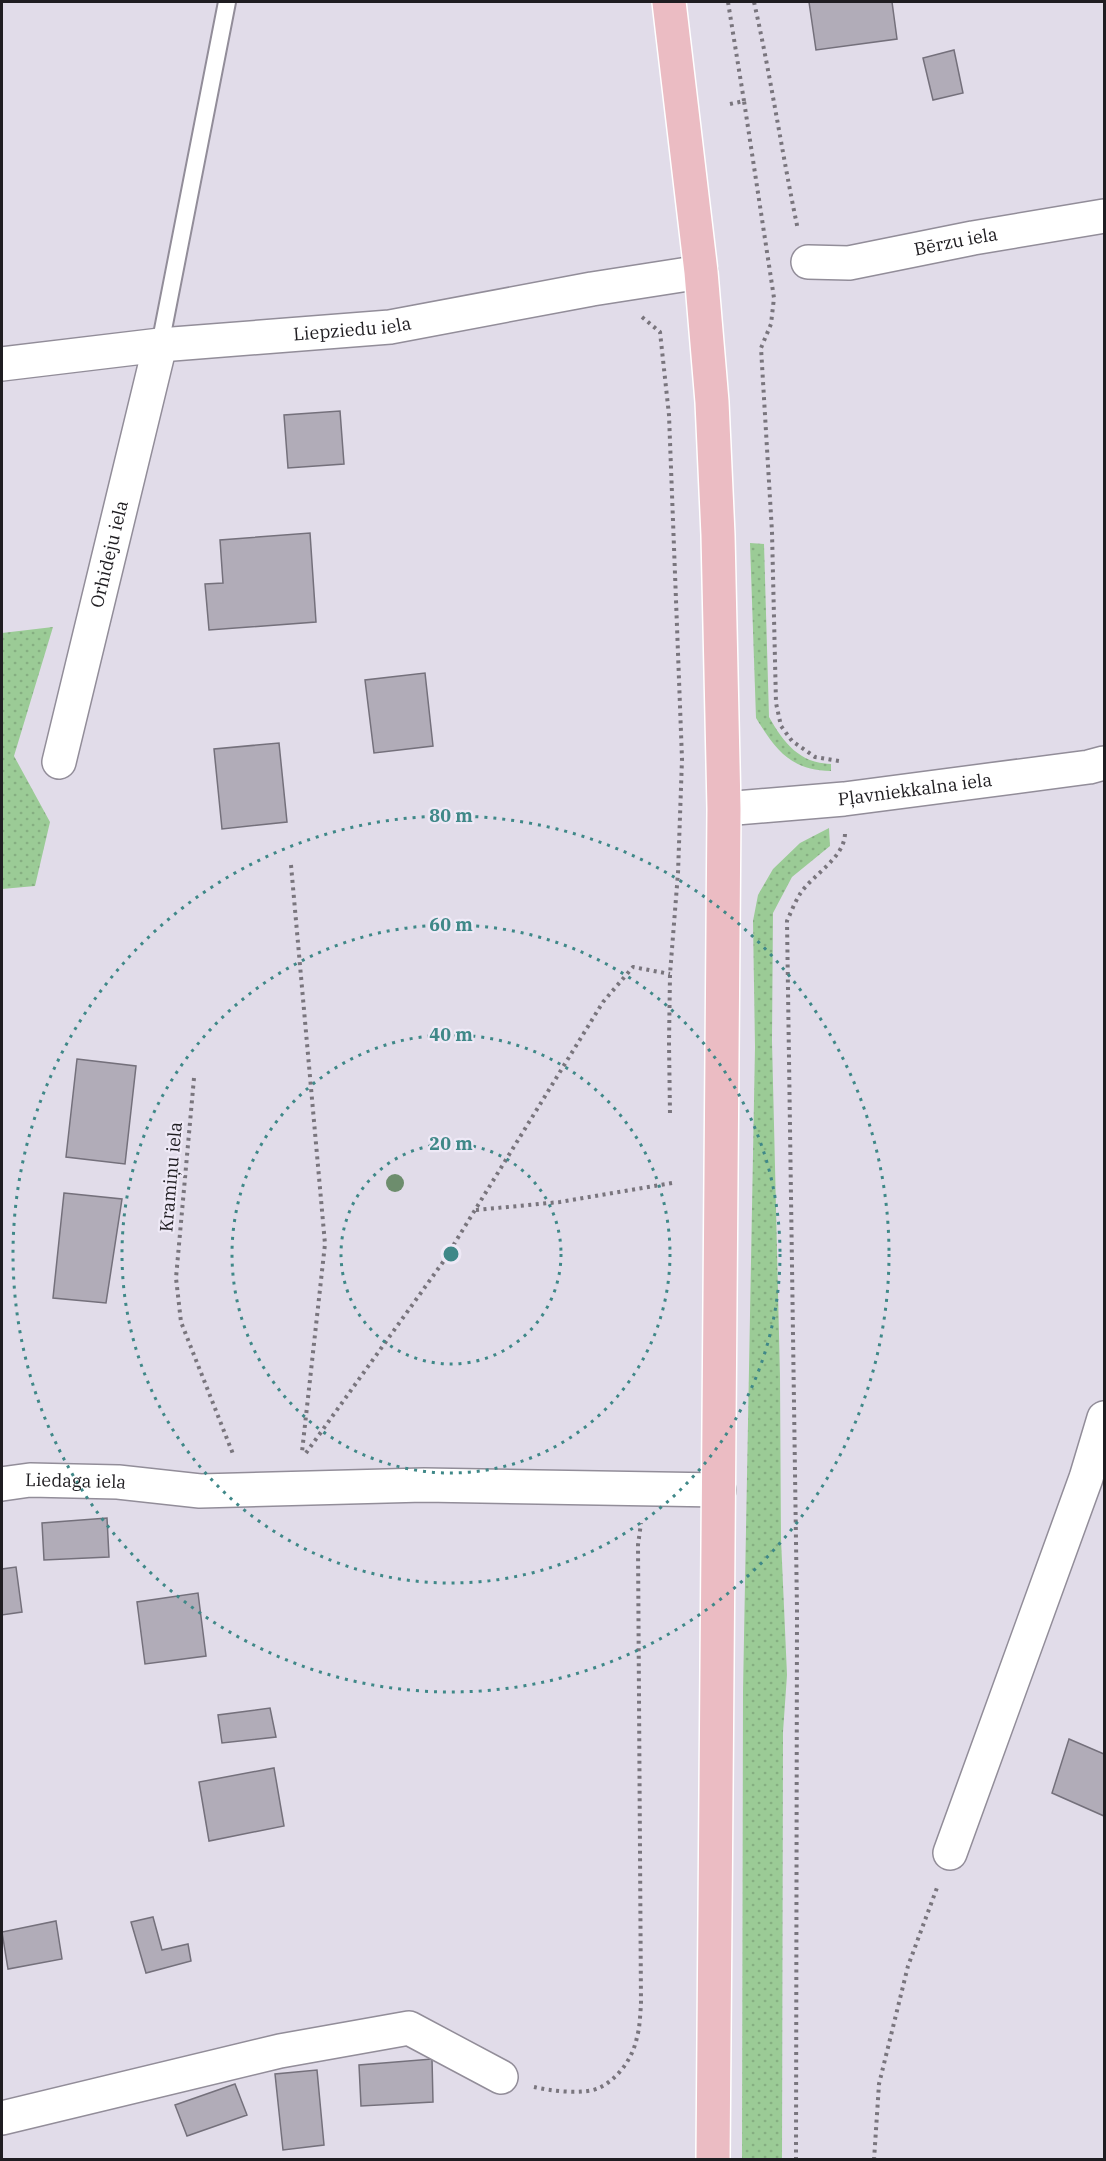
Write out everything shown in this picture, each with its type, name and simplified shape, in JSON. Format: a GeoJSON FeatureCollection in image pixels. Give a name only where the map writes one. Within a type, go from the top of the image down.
{"type":"FeatureCollection","features":[{"type":"Feature","properties":{"kind":"main road"},"geometry":{"type":"LineString","coordinates":[[669,2],[701,272],[712,402],[718,524],[724,809],[713,2160]]}},
{"type":"Feature","properties":{"kind":"street","name":"Bērzu iela"},"geometry":{"type":"LineString","coordinates":[[808,262],[849,263],[973,238],[1104,216]]}},
{"type":"Feature","properties":{"kind":"street","name":"Liepziedu iela"},"geometry":{"type":"LineString","coordinates":[[2,364],[160,345],[390,327],[701,272]]}},
{"type":"Feature","properties":{"kind":"street","name":"Orhideju iela"},"geometry":{"type":"LineString","coordinates":[[59,762],[160,345]]}},
{"type":"Feature","properties":{"kind":"street","name":"Pļavniekkalna iela"},"geometry":{"type":"LineString","coordinates":[[724,809],[844,799],[1089,768],[1104,763]]}},
{"type":"Feature","properties":{"kind":"street"},"geometry":{"type":"LineString","coordinates":[[950,1853],[1086,1478],[1104,1418]]}},
{"type":"Feature","properties":{"kind":"street","name":"Liedaga iela"},"geometry":{"type":"LineString","coordinates":[[2,1484],[41,1480],[118,1482],[200,1491],[424,1485],[720,1490]]}},
{"type":"Feature","properties":{"kind":"street"},"geometry":{"type":"LineString","coordinates":[[2,2118],[280,2051],[409,2028],[501,2077]]}},
{"type":"Feature","properties":{"kind":"lane"},"geometry":{"type":"LineString","coordinates":[[160,345],[227,2]]}},
{"type":"Feature","properties":{"kind":"path"},"geometry":{"type":"LineString","coordinates":[[728,2],[774,298],[771,324],[761,348],[772,532],[776,703],[781,726],[792,741],[814,757],[839,761],[844,799],[845,839],[833,859],[800,894],[787,921],[797,1610],[796,2160]]}},
{"type":"Feature","properties":{"kind":"path"},"geometry":{"type":"LineString","coordinates":[[754,2],[769,66],[785,168],[800,240],[808,262]]}},
{"type":"Feature","properties":{"kind":"path"},"geometry":{"type":"LineString","coordinates":[[730,104],[744,101]]}},
{"type":"Feature","properties":{"kind":"path"},"geometry":{"type":"LineString","coordinates":[[626,284],[627,305],[660,332],[669,415],[682,759],[678,873],[670,974],[670,1114]]}},
{"type":"Feature","properties":{"kind":"path"},"geometry":{"type":"LineString","coordinates":[[291,865],[325,1244],[302,1459],[444,1262],[603,1002],[633,967],[670,974]]}},
{"type":"Feature","properties":{"kind":"path","name":"Kramiņu iela"},"geometry":{"type":"LineString","coordinates":[[194,1078],[176,1278],[181,1322],[231,1450],[257,1490]]}},
{"type":"Feature","properties":{"kind":"path"},"geometry":{"type":"LineString","coordinates":[[476,1210],[560,1202],[672,1183]]}},
{"type":"Feature","properties":{"kind":"path"},"geometry":{"type":"LineString","coordinates":[[501,2077],[535,2088],[571,2092],[598,2089],[616,2076],[629,2060],[637,2038],[641,2005],[638,1545],[642,1518],[654,1489]]}},
{"type":"Feature","properties":{"kind":"path"},"geometry":{"type":"LineString","coordinates":[[874,2160],[879,2084],[889,2041],[908,1966],[950,1853]]}},
{"type":"Feature","properties":{"kind":"green space"},"geometry":{"type":"Polygon","coordinates":[[[750,543],[764,544],[769,717],[794,750],[810,760],[831,764],[831,771],[805,767],[786,756],[770,740],[756,718],[750,543]]]}},
{"type":"Feature","properties":{"kind":"green space"},"geometry":{"type":"Polygon","coordinates":[[[53,627],[14,756],[50,822],[35,886],[2,889],[2,633],[53,627]]]}},
{"type":"Feature","properties":{"kind":"green space"},"geometry":{"type":"Polygon","coordinates":[[[829,828],[830,846],[792,877],[773,913],[772,1041],[780,1376],[781,1539],[787,1675],[783,1732],[782,2159],[742,2159],[743,1691],[755,1047],[753,921],[758,895],[773,869],[800,843],[829,828]]]}},
{"type":"Feature","properties":{"kind":"building"},"geometry":{"type":"Polygon","coordinates":[[[809,2],[892,2],[897,39],[816,50],[809,2]]]}},
{"type":"Feature","properties":{"kind":"building"},"geometry":{"type":"Polygon","coordinates":[[[954,50],[963,93],[933,100],[923,58],[954,50]]]}},
{"type":"Feature","properties":{"kind":"building"},"geometry":{"type":"Polygon","coordinates":[[[340,411],[344,464],[288,468],[284,415],[340,411]]]}},
{"type":"Feature","properties":{"kind":"building"},"geometry":{"type":"Polygon","coordinates":[[[310,533],[316,622],[209,630],[205,584],[223,583],[220,540],[310,533]]]}},
{"type":"Feature","properties":{"kind":"building"},"geometry":{"type":"Polygon","coordinates":[[[425,673],[433,746],[374,753],[365,680],[425,673]]]}},
{"type":"Feature","properties":{"kind":"building"},"geometry":{"type":"Polygon","coordinates":[[[279,743],[287,822],[222,829],[214,749],[279,743]]]}},
{"type":"Feature","properties":{"kind":"building"},"geometry":{"type":"Polygon","coordinates":[[[77,1059],[136,1066],[125,1164],[66,1157],[77,1059]]]}},
{"type":"Feature","properties":{"kind":"building"},"geometry":{"type":"Polygon","coordinates":[[[64,1193],[122,1199],[106,1303],[53,1298],[64,1193]]]}},
{"type":"Feature","properties":{"kind":"building"},"geometry":{"type":"Polygon","coordinates":[[[107,1518],[109,1557],[44,1560],[42,1523],[107,1518]]]}},
{"type":"Feature","properties":{"kind":"building"},"geometry":{"type":"Polygon","coordinates":[[[16,1567],[22,1612],[2,1615],[2,1569],[16,1567]]]}},
{"type":"Feature","properties":{"kind":"building"},"geometry":{"type":"Polygon","coordinates":[[[198,1593],[206,1656],[145,1664],[137,1602],[198,1593]]]}},
{"type":"Feature","properties":{"kind":"building"},"geometry":{"type":"Polygon","coordinates":[[[270,1708],[276,1737],[222,1743],[218,1715],[270,1708]]]}},
{"type":"Feature","properties":{"kind":"building"},"geometry":{"type":"Polygon","coordinates":[[[1069,1739],[1104,1754],[1104,1816],[1052,1793],[1069,1739]]]}},
{"type":"Feature","properties":{"kind":"building"},"geometry":{"type":"Polygon","coordinates":[[[274,1768],[284,1826],[209,1841],[199,1782],[274,1768]]]}},
{"type":"Feature","properties":{"kind":"building"},"geometry":{"type":"Polygon","coordinates":[[[153,1917],[162,1950],[188,1944],[191,1961],[146,1973],[131,1922],[153,1917]]]}},
{"type":"Feature","properties":{"kind":"building"},"geometry":{"type":"Polygon","coordinates":[[[56,1921],[62,1959],[8,1969],[2,1932],[56,1921]]]}},
{"type":"Feature","properties":{"kind":"building"},"geometry":{"type":"Polygon","coordinates":[[[432,2059],[433,2102],[361,2106],[359,2065],[432,2059]]]}},
{"type":"Feature","properties":{"kind":"building"},"geometry":{"type":"Polygon","coordinates":[[[317,2070],[324,2145],[283,2150],[275,2074],[317,2070]]]}},
{"type":"Feature","properties":{"kind":"building"},"geometry":{"type":"Polygon","coordinates":[[[235,2084],[247,2115],[187,2136],[175,2105],[235,2084]]]}}]}
